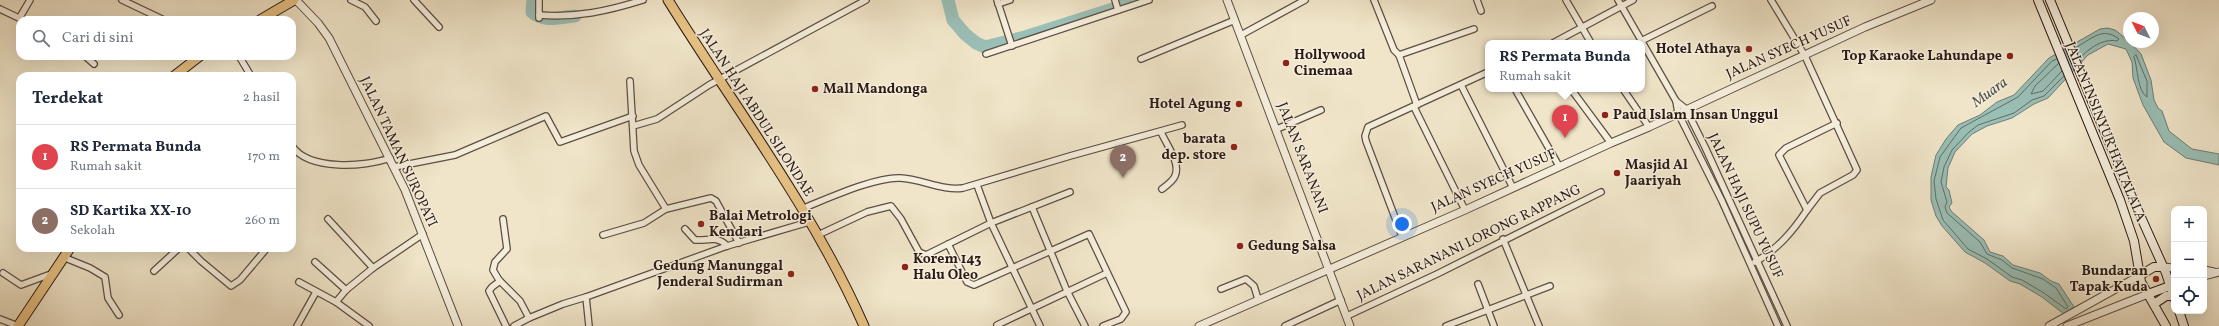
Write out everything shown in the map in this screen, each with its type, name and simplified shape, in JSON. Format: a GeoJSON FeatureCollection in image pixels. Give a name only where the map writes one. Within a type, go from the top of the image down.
{"type":"FeatureCollection","features":[{"type":"Feature","properties":{"kind":"highway"},"geometry":{"type":"LineString","coordinates":[[267,16],[295,0]]}},
{"type":"Feature","properties":{"kind":"highway","name":"JALAN HAJI ABDUL SILONDAE"},"geometry":{"type":"LineString","coordinates":[[667,0],[719,80],[750,124],[818,235],[849,293],[864,326]]}},
{"type":"Feature","properties":{"kind":"highway"},"geometry":{"type":"LineString","coordinates":[[179,72],[195,60]]}},
{"type":"Feature","properties":{"kind":"highway"},"geometry":{"type":"LineString","coordinates":[[18,326],[67,252]]}},
{"type":"Feature","properties":{"kind":"main road","name":"JALAN INSINYUR HAJI ALALA"},"geometry":{"type":"LineString","coordinates":[[2038,0],[2076,89],[2134,241],[2139,276],[2166,326]]}},
{"type":"Feature","properties":{"kind":"main road","name":"JALAN INSINYUR HAJI ALALA"},"geometry":{"type":"LineString","coordinates":[[2050,0],[2171,283]]}},
{"type":"Feature","properties":{"kind":"main road"},"geometry":{"type":"LineString","coordinates":[[2139,276],[2154,268],[2163,267]]}},
{"type":"Feature","properties":{"kind":"main road"},"geometry":{"type":"LineString","coordinates":[[2148,294],[2171,285]]}},
{"type":"Feature","properties":{"kind":"main road"},"geometry":{"type":"LineString","coordinates":[[2154,304],[2166,296],[2171,297]]}},
{"type":"Feature","properties":{"kind":"main road"},"geometry":{"type":"LineString","coordinates":[[2180,314],[2184,326]]}},
{"type":"Feature","properties":{"kind":"street"},"geometry":{"type":"LineString","coordinates":[[23,16],[30,0]]}},
{"type":"Feature","properties":{"kind":"street"},"geometry":{"type":"LineString","coordinates":[[122,0],[156,16]]}},
{"type":"Feature","properties":{"kind":"street","name":"JALAN TAMAN SUROPATI"},"geometry":{"type":"LineString","coordinates":[[295,0],[326,34],[390,158],[423,234],[458,326]]}},
{"type":"Feature","properties":{"kind":"street"},"geometry":{"type":"LineString","coordinates":[[351,0],[365,7],[376,21]]}},
{"type":"Feature","properties":{"kind":"street"},"geometry":{"type":"LineString","coordinates":[[414,0],[439,27]]}},
{"type":"Feature","properties":{"kind":"street"},"geometry":{"type":"LineString","coordinates":[[539,0],[539,16],[587,15],[642,0]]}},
{"type":"Feature","properties":{"kind":"street"},"geometry":{"type":"LineString","coordinates":[[633,126],[657,119],[719,80],[866,0]]}},
{"type":"Feature","properties":{"kind":"street"},"geometry":{"type":"LineString","coordinates":[[1010,0],[998,2],[1012,46]]}},
{"type":"Feature","properties":{"kind":"street"},"geometry":{"type":"LineString","coordinates":[[1115,0],[1117,9]]}},
{"type":"Feature","properties":{"kind":"street"},"geometry":{"type":"LineString","coordinates":[[986,54],[1117,9],[1149,0]]}},
{"type":"Feature","properties":{"kind":"street","name":"JALAN SARANANI"},"geometry":{"type":"LineString","coordinates":[[1227,0],[1236,20],[1330,268],[1350,326]]}},
{"type":"Feature","properties":{"kind":"street"},"geometry":{"type":"LineString","coordinates":[[1241,35],[1305,0]]}},
{"type":"Feature","properties":{"kind":"street"},"geometry":{"type":"LineString","coordinates":[[1374,0],[1394,50],[1399,55],[1415,106],[1465,210]]}},
{"type":"Feature","properties":{"kind":"street"},"geometry":{"type":"LineString","coordinates":[[1477,0],[1481,12]]}},
{"type":"Feature","properties":{"kind":"street"},"geometry":{"type":"LineString","coordinates":[[1566,0],[1589,40]]}},
{"type":"Feature","properties":{"kind":"street","name":"JALAN HAJI SUPU YUSUF"},"geometry":{"type":"LineString","coordinates":[[1618,0],[1640,40]]}},
{"type":"Feature","properties":{"kind":"street"},"geometry":{"type":"LineString","coordinates":[[1559,40],[1633,0]]}},
{"type":"Feature","properties":{"kind":"street"},"geometry":{"type":"LineString","coordinates":[[1751,264],[1782,243],[1820,193],[1856,172],[1855,163],[1805,56],[1771,0]]}},
{"type":"Feature","properties":{"kind":"street","name":"JALAN SYECH YUSUF"},"geometry":{"type":"LineString","coordinates":[[1199,326],[1402,236],[1465,210],[1559,166],[1649,128],[1686,109],[1866,27],[1931,0]]}},
{"type":"Feature","properties":{"kind":"street"},"geometry":{"type":"LineString","coordinates":[[1643,40],[1712,6]]}},
{"type":"Feature","properties":{"kind":"street"},"geometry":{"type":"LineString","coordinates":[[0,9],[17,16]]}},
{"type":"Feature","properties":{"kind":"street"},"geometry":{"type":"LineString","coordinates":[[1141,60],[1236,20]]}},
{"type":"Feature","properties":{"kind":"street"},"geometry":{"type":"LineString","coordinates":[[1399,55],[1474,29]]}},
{"type":"Feature","properties":{"kind":"street","name":"JALAN HAJI SUPU YUSUF"},"geometry":{"type":"LineString","coordinates":[[1645,48],[1676,101],[1678,113],[1722,201],[1778,326]]}},
{"type":"Feature","properties":{"kind":"street"},"geometry":{"type":"LineString","coordinates":[[90,60],[94,64]]}},
{"type":"Feature","properties":{"kind":"street"},"geometry":{"type":"LineString","coordinates":[[241,60],[249,72]]}},
{"type":"Feature","properties":{"kind":"street"},"geometry":{"type":"LineString","coordinates":[[1402,236],[1372,161],[1365,136],[1371,125],[1485,73]]}},
{"type":"Feature","properties":{"kind":"street"},"geometry":{"type":"LineString","coordinates":[[630,81],[634,150],[639,165],[666,209]]}},
{"type":"Feature","properties":{"kind":"street"},"geometry":{"type":"LineString","coordinates":[[1461,85],[1513,188]]}},
{"type":"Feature","properties":{"kind":"street"},"geometry":{"type":"LineString","coordinates":[[1517,92],[1559,166]]}},
{"type":"Feature","properties":{"kind":"street"},"geometry":{"type":"LineString","coordinates":[[1573,92],[1611,143]]}},
{"type":"Feature","properties":{"kind":"street"},"geometry":{"type":"LineString","coordinates":[[1625,92],[1649,128]]}},
{"type":"Feature","properties":{"kind":"street","name":"JALAN HAJI SUPU YUSUF"},"geometry":{"type":"LineString","coordinates":[[1676,101],[1686,109],[1705,147],[1787,326]]}},
{"type":"Feature","properties":{"kind":"street"},"geometry":{"type":"LineString","coordinates":[[1277,129],[1321,110]]}},
{"type":"Feature","properties":{"kind":"street"},"geometry":{"type":"LineString","coordinates":[[394,167],[455,155],[546,116],[560,142],[633,116]]}},
{"type":"Feature","properties":{"kind":"street"},"geometry":{"type":"LineString","coordinates":[[1807,210],[1779,156],[1786,148],[1837,123]]}},
{"type":"Feature","properties":{"kind":"street"},"geometry":{"type":"LineString","coordinates":[[801,209],[890,178],[906,178],[950,189],[977,185],[1070,156],[1182,125]]}},
{"type":"Feature","properties":{"kind":"street"},"geometry":{"type":"LineString","coordinates":[[1161,132],[1175,160],[1176,168],[1175,176],[1162,189]]}},
{"type":"Feature","properties":{"kind":"street"},"geometry":{"type":"LineString","coordinates":[[296,151],[310,159],[345,166],[371,164],[390,158]]}},
{"type":"Feature","properties":{"kind":"street"},"geometry":{"type":"LineString","coordinates":[[977,185],[991,223],[1030,308],[1040,326]]}},
{"type":"Feature","properties":{"kind":"street"},"geometry":{"type":"LineString","coordinates":[[818,235],[867,212],[891,206],[894,208],[920,254],[926,255],[991,223],[1070,192]]}},
{"type":"Feature","properties":{"kind":"street","name":"JALAN SARANANI LORONG RAPPANG"},"geometry":{"type":"LineString","coordinates":[[1347,316],[1437,274],[1503,239],[1601,192]]}},
{"type":"Feature","properties":{"kind":"street"},"geometry":{"type":"LineString","coordinates":[[603,235],[644,223],[666,209],[713,198],[739,242]]}},
{"type":"Feature","properties":{"kind":"street"},"geometry":{"type":"LineString","coordinates":[[1032,207],[1068,292],[1085,326]]}},
{"type":"Feature","properties":{"kind":"street"},"geometry":{"type":"LineString","coordinates":[[328,219],[374,268]]}},
{"type":"Feature","properties":{"kind":"street"},"geometry":{"type":"LineString","coordinates":[[502,219],[507,249],[495,262],[493,270],[500,281],[514,293],[529,318]]}},
{"type":"Feature","properties":{"kind":"street"},"geometry":{"type":"LineString","coordinates":[[514,326],[563,304],[727,246],[809,222]]}},
{"type":"Feature","properties":{"kind":"street"},"geometry":{"type":"LineString","coordinates":[[685,229],[695,240],[717,239],[721,240],[727,246]]}},
{"type":"Feature","properties":{"kind":"street"},"geometry":{"type":"LineString","coordinates":[[336,302],[346,290],[374,268],[423,234]]}},
{"type":"Feature","properties":{"kind":"street"},"geometry":{"type":"LineString","coordinates":[[948,244],[967,282],[971,285],[1089,234],[1126,313],[1121,319],[1103,326]]}},
{"type":"Feature","properties":{"kind":"street"},"geometry":{"type":"LineString","coordinates":[[1503,239],[1539,326]]}},
{"type":"Feature","properties":{"kind":"street"},"geometry":{"type":"LineString","coordinates":[[154,271],[175,252]]}},
{"type":"Feature","properties":{"kind":"street"},"geometry":{"type":"LineString","coordinates":[[192,252],[201,262],[232,286],[237,283],[264,252]]}},
{"type":"Feature","properties":{"kind":"street"},"geometry":{"type":"LineString","coordinates":[[63,257],[90,268],[105,277],[108,298],[119,315]]}},
{"type":"Feature","properties":{"kind":"street"},"geometry":{"type":"LineString","coordinates":[[315,262],[346,290]]}},
{"type":"Feature","properties":{"kind":"street"},"geometry":{"type":"LineString","coordinates":[[2163,267],[2171,268]]}},
{"type":"Feature","properties":{"kind":"street"},"geometry":{"type":"LineString","coordinates":[[3,273],[21,285],[52,274]]}},
{"type":"Feature","properties":{"kind":"street"},"geometry":{"type":"LineString","coordinates":[[997,325],[1030,308],[1107,273]]}},
{"type":"Feature","properties":{"kind":"street"},"geometry":{"type":"LineString","coordinates":[[2049,326],[2084,308],[2139,276]]}},
{"type":"Feature","properties":{"kind":"street"},"geometry":{"type":"LineString","coordinates":[[1221,289],[1246,279],[1254,286],[1258,299]]}},
{"type":"Feature","properties":{"kind":"street"},"geometry":{"type":"LineString","coordinates":[[500,281],[492,287],[489,292],[506,326]]}},
{"type":"Feature","properties":{"kind":"street"},"geometry":{"type":"LineString","coordinates":[[299,282],[336,302],[369,326]]}},
{"type":"Feature","properties":{"kind":"street"},"geometry":{"type":"LineString","coordinates":[[1478,284],[1494,326]]}},
{"type":"Feature","properties":{"kind":"street"},"geometry":{"type":"LineString","coordinates":[[1446,326],[1550,286]]}},
{"type":"Feature","properties":{"kind":"street"},"geometry":{"type":"LineString","coordinates":[[297,326],[316,292]]}},
{"type":"Feature","properties":{"kind":"street"},"geometry":{"type":"LineString","coordinates":[[2069,325],[2148,294]]}},
{"type":"Feature","properties":{"kind":"street"},"geometry":{"type":"LineString","coordinates":[[586,297],[589,326]]}},
{"type":"Feature","properties":{"kind":"street"},"geometry":{"type":"LineString","coordinates":[[1285,326],[1341,300]]}},
{"type":"Feature","properties":{"kind":"street"},"geometry":{"type":"LineString","coordinates":[[0,319],[18,326]]}},
{"type":"Feature","properties":{"kind":"water","name":"Muara"},"geometry":{"type":"Polygon","coordinates":[[[2108,28],[2115,30],[2123,36],[2123,48],[2135,48],[2141,54],[2151,80],[2154,100],[2158,108],[2162,111],[2169,131],[2192,149],[2219,154],[2219,165],[2186,158],[2164,142],[2143,105],[2133,78],[2132,62],[2126,49],[2108,44],[2088,55],[2048,98],[2034,104],[2012,118],[1987,126],[1972,134],[1955,152],[1948,168],[1946,187],[1949,190],[1952,203],[1949,207],[1951,211],[1984,240],[1990,252],[2003,256],[2013,265],[2040,273],[2051,281],[2059,284],[2074,307],[2064,314],[2042,297],[2020,284],[2010,281],[1985,263],[1965,252],[1942,226],[1936,216],[1931,200],[1931,177],[1936,155],[1946,139],[1958,125],[1980,115],[1997,102],[2014,95],[2049,58],[2100,29],[2108,28]]]}},
{"type":"Feature","properties":{"kind":"waterway"},"geometry":{"type":"LineString","coordinates":[[533,0],[532,12],[542,17],[553,18],[575,16]]}},
{"type":"Feature","properties":{"kind":"waterway"},"geometry":{"type":"LineString","coordinates":[[948,0],[953,20],[965,34],[976,43],[985,47],[1025,37],[1141,0]]}},
{"type":"Feature","properties":{"kind":"place","name":"Hotel Athaya"},"geometry":{"type":"Point","coordinates":[1749,49]}},
{"type":"Feature","properties":{"kind":"place","name":"Top Karaoke Lahundape"},"geometry":{"type":"Point","coordinates":[2010,56]}},
{"type":"Feature","properties":{"kind":"place","name":"Hollywood Cinemaa"},"geometry":{"type":"Point","coordinates":[1286,63]}},
{"type":"Feature","properties":{"kind":"place","name":"Mall Mandonga"},"geometry":{"type":"Point","coordinates":[815,89]}},
{"type":"Feature","properties":{"kind":"place","name":"Hotel Agung"},"geometry":{"type":"Point","coordinates":[1239,104]}},
{"type":"Feature","properties":{"kind":"place","name":"Paud Islam Insan Unggul"},"geometry":{"type":"Point","coordinates":[1605,115]}},
{"type":"Feature","properties":{"kind":"place","name":"RS Permata Bunda"},"geometry":{"type":"Point","coordinates":[1565,138]}},
{"type":"Feature","properties":{"kind":"place","name":"barata dep. store"},"geometry":{"type":"Point","coordinates":[1234,147]}},
{"type":"Feature","properties":{"kind":"place","name":"Masjid Al Jaariyah"},"geometry":{"type":"Point","coordinates":[1617,173]}},
{"type":"Feature","properties":{"kind":"place","name":"SD Kartika XX-10"},"geometry":{"type":"Point","coordinates":[1123,178]}},
{"type":"Feature","properties":{"kind":"place","name":"Balai Metrologi Kendari"},"geometry":{"type":"Point","coordinates":[701,224]}},
{"type":"Feature","properties":{"kind":"place","name":"Gedung Salsa"},"geometry":{"type":"Point","coordinates":[1240,246]}},
{"type":"Feature","properties":{"kind":"place","name":"Korem 143 Halu Oleo"},"geometry":{"type":"Point","coordinates":[905,267]}},
{"type":"Feature","properties":{"kind":"place","name":"Gedung Manunggal Jenderal Sudirman"},"geometry":{"type":"Point","coordinates":[791,274]}},
{"type":"Feature","properties":{"kind":"place","name":"Bundaran Tapak Kuda"},"geometry":{"type":"Point","coordinates":[2156,279]}}]}
